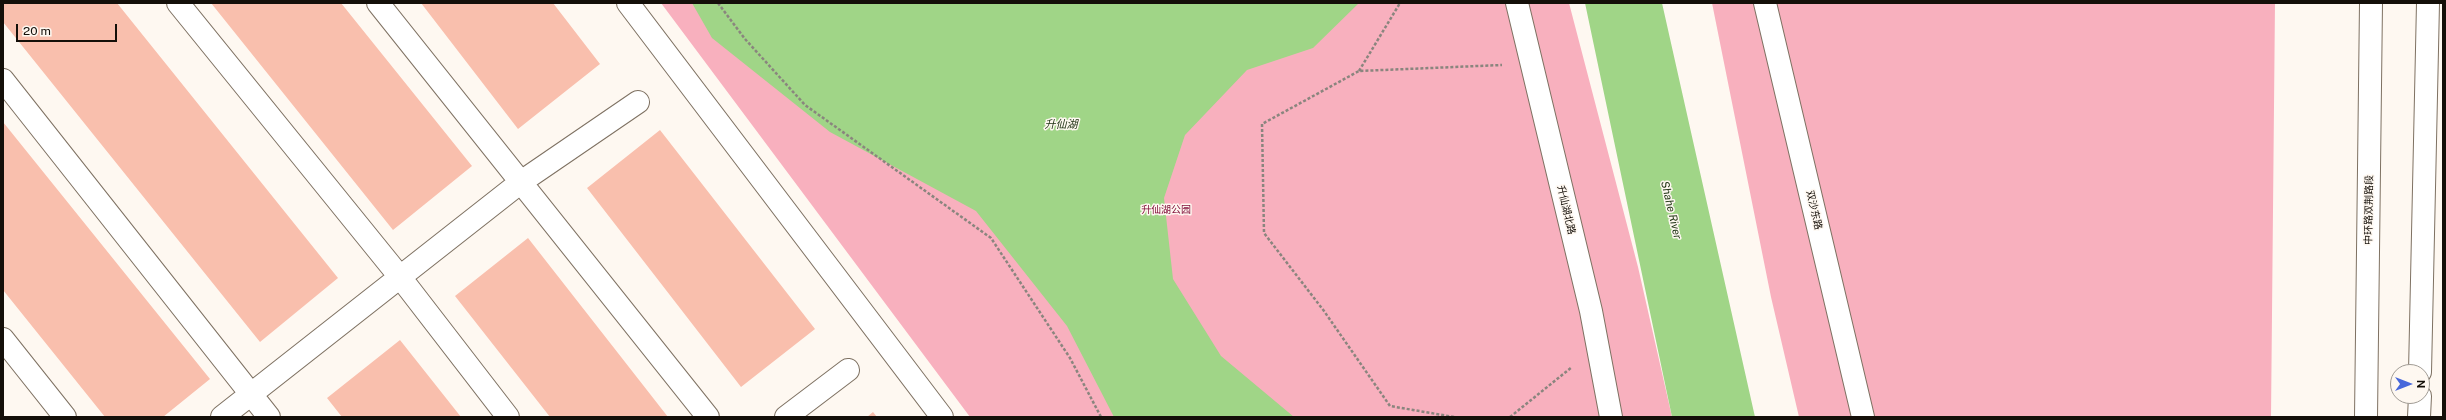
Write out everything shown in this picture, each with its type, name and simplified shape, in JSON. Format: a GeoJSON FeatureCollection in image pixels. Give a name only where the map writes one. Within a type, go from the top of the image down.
{"type":"FeatureCollection","features":[{"type":"Feature","properties":{"kind":"street"},"geometry":{"type":"LineString","coordinates":[[178,3],[400,277],[508,417]]}},
{"type":"Feature","properties":{"kind":"street"},"geometry":{"type":"LineString","coordinates":[[378,3],[708,417]]}},
{"type":"Feature","properties":{"kind":"street"},"geometry":{"type":"LineString","coordinates":[[628,3],[942,417]]}},
{"type":"Feature","properties":{"kind":"street","name":"升仙湖北路"},"geometry":{"type":"LineString","coordinates":[[1517,3],[1591,311],[1611,417]]}},
{"type":"Feature","properties":{"kind":"street","name":"双沙东路"},"geometry":{"type":"LineString","coordinates":[[1766,3],[1863,417]]}},
{"type":"Feature","properties":{"kind":"street","name":"中环路双荆路段"},"geometry":{"type":"LineString","coordinates":[[2366,417],[2371,3]]}},
{"type":"Feature","properties":{"kind":"street"},"geometry":{"type":"LineString","coordinates":[[2420,364],[2428,3]]}},
{"type":"Feature","properties":{"kind":"street"},"geometry":{"type":"LineString","coordinates":[[3,80],[250,395],[269,417]]}},
{"type":"Feature","properties":{"kind":"street"},"geometry":{"type":"LineString","coordinates":[[222,417],[521,182],[638,102]]}},
{"type":"Feature","properties":{"kind":"street"},"geometry":{"type":"LineString","coordinates":[[3,339],[65,417]]}},
{"type":"Feature","properties":{"kind":"street"},"geometry":{"type":"LineString","coordinates":[[786,417],[848,370]]}},
{"type":"Feature","properties":{"kind":"street"},"geometry":{"type":"LineString","coordinates":[[2419,417],[2420,404]]}},
{"type":"Feature","properties":{"kind":"path"},"geometry":{"type":"LineString","coordinates":[[718,3],[745,39],[805,105],[991,238],[1070,358],[1101,417]]}},
{"type":"Feature","properties":{"kind":"path"},"geometry":{"type":"LineString","coordinates":[[1359,71],[1400,3]]}},
{"type":"Feature","properties":{"kind":"path"},"geometry":{"type":"LineString","coordinates":[[1454,417],[1390,406],[1324,311],[1264,233],[1262,124],[1359,71],[1532,64]]}},
{"type":"Feature","properties":{"kind":"path"},"geometry":{"type":"LineString","coordinates":[[1510,417],[1576,363]]}},
{"type":"Feature","properties":{"kind":"green space","name":"升仙湖公园"},"geometry":{"type":"Polygon","coordinates":[[[661,3],[1569,3],[1638,267],[1672,417],[970,417],[661,3]]]}},
{"type":"Feature","properties":{"kind":"green space"},"geometry":{"type":"Polygon","coordinates":[[[1712,3],[2275,3],[2271,417],[1799,417],[1771,297],[1712,3]]]}},
{"type":"Feature","properties":{"kind":"water","name":"升仙湖"},"geometry":{"type":"Polygon","coordinates":[[[692,3],[1359,3],[1313,48],[1247,70],[1185,135],[1164,198],[1173,279],[1221,356],[1294,417],[1114,417],[1067,326],[976,211],[830,132],[712,38],[692,3]]]}},
{"type":"Feature","properties":{"kind":"water","name":"Shahe River"},"geometry":{"type":"Polygon","coordinates":[[[1585,3],[1662,3],[1755,417],[1672,417],[1585,3]]]}},
{"type":"Feature","properties":{"kind":"building"},"geometry":{"type":"Polygon","coordinates":[[[3,3],[117,3],[338,278],[260,342],[3,22],[3,3]]]}},
{"type":"Feature","properties":{"kind":"building"},"geometry":{"type":"Polygon","coordinates":[[[211,3],[341,3],[472,166],[393,230],[211,3]]]}},
{"type":"Feature","properties":{"kind":"building"},"geometry":{"type":"Polygon","coordinates":[[[421,3],[553,3],[600,64],[518,129],[421,3]]]}},
{"type":"Feature","properties":{"kind":"building"},"geometry":{"type":"Polygon","coordinates":[[[3,122],[210,379],[163,417],[105,417],[3,290],[3,122]]]}},
{"type":"Feature","properties":{"kind":"building"},"geometry":{"type":"Polygon","coordinates":[[[660,130],[815,329],[741,387],[587,188],[660,130]]]}},
{"type":"Feature","properties":{"kind":"building"},"geometry":{"type":"Polygon","coordinates":[[[528,238],[668,417],[550,417],[455,296],[528,238]]]}},
{"type":"Feature","properties":{"kind":"building"},"geometry":{"type":"Polygon","coordinates":[[[400,340],[461,417],[342,417],[327,398],[400,340]]]}},
{"type":"Feature","properties":{"kind":"building"},"geometry":{"type":"Polygon","coordinates":[[[873,412],[877,417],[867,417],[873,412]]]}}]}
